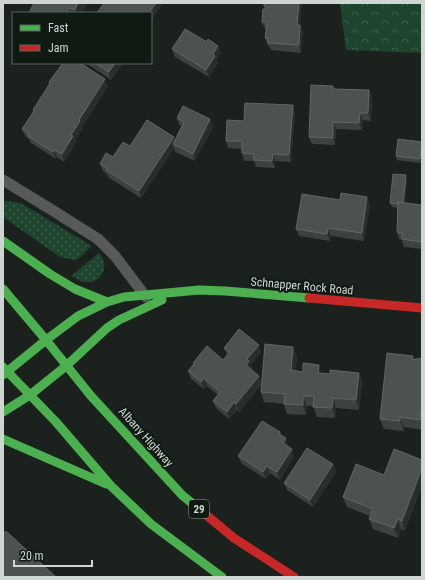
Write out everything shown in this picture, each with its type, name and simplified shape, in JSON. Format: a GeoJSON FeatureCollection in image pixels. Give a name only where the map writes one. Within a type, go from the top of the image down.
{"type":"FeatureCollection","features":[{"type":"Feature","properties":{"kind":"main road"},"geometry":{"type":"LineString","coordinates":[[3,241],[50,274],[75,289],[107,302]]}},
{"type":"Feature","properties":{"kind":"main road","name":"Albany Highway"},"geometry":{"type":"LineString","coordinates":[[3,289],[91,396],[182,495],[234,538],[294,577]]}},
{"type":"Feature","properties":{"kind":"main road","name":"Schnapper Rock Road"},"geometry":{"type":"LineString","coordinates":[[5,371],[78,316],[107,302],[124,297],[147,300],[199,290],[422,308]]}},
{"type":"Feature","properties":{"kind":"main road","name":"Schnapper Rock Road"},"geometry":{"type":"LineString","coordinates":[[3,412],[30,395],[66,366],[108,328],[147,300]]}},
{"type":"Feature","properties":{"kind":"main road"},"geometry":{"type":"LineString","coordinates":[[5,371],[56,422],[111,486],[151,524],[222,577]]}},
{"type":"Feature","properties":{"kind":"main road"},"geometry":{"type":"LineString","coordinates":[[3,439],[111,486]]}},
{"type":"Feature","properties":{"kind":"lane"},"geometry":{"type":"LineString","coordinates":[[3,180],[98,239],[115,256],[147,300]]}},
{"type":"Feature","properties":{"kind":"green space"},"geometry":{"type":"Polygon","coordinates":[[[340,3],[422,3],[422,53],[346,50],[340,3]]]}},
{"type":"Feature","properties":{"kind":"green space"},"geometry":{"type":"Polygon","coordinates":[[[3,202],[21,203],[92,246],[79,258],[74,260],[60,257],[3,217],[3,202]]]}},
{"type":"Feature","properties":{"kind":"green space"},"geometry":{"type":"Polygon","coordinates":[[[99,253],[104,261],[104,269],[99,278],[93,282],[84,282],[71,276],[99,253]]]}},
{"type":"Feature","properties":{"kind":"building"},"geometry":{"type":"Polygon","coordinates":[[[34,3],[78,3],[75,10],[69,8],[67,12],[30,12],[34,3]]]}},
{"type":"Feature","properties":{"kind":"building"},"geometry":{"type":"Polygon","coordinates":[[[104,3],[156,3],[150,12],[98,12],[104,3]]]}},
{"type":"Feature","properties":{"kind":"building"},"geometry":{"type":"Polygon","coordinates":[[[264,3],[299,3],[297,25],[300,25],[299,45],[268,43],[268,39],[265,38],[267,22],[262,22],[263,9],[266,9],[264,3]]]}},
{"type":"Feature","properties":{"kind":"building"},"geometry":{"type":"Polygon","coordinates":[[[185,29],[207,42],[208,39],[218,46],[213,54],[215,56],[206,70],[172,49],[185,29]]]}},
{"type":"Feature","properties":{"kind":"building"},"geometry":{"type":"Polygon","coordinates":[[[62,64],[82,64],[105,79],[79,120],[80,121],[71,135],[73,136],[62,154],[54,150],[53,152],[43,146],[28,136],[29,134],[22,129],[34,111],[33,110],[50,83],[49,82],[62,64]]]}},
{"type":"Feature","properties":{"kind":"building"},"geometry":{"type":"Polygon","coordinates":[[[97,64],[114,64],[109,72],[97,64]]]}},
{"type":"Feature","properties":{"kind":"building"},"geometry":{"type":"Polygon","coordinates":[[[311,85],[333,86],[333,89],[369,90],[368,113],[360,113],[359,123],[333,122],[333,138],[309,137],[311,85]]]}},
{"type":"Feature","properties":{"kind":"building"},"geometry":{"type":"Polygon","coordinates":[[[245,103],[293,105],[289,155],[273,154],[272,161],[254,160],[254,154],[242,153],[242,141],[226,141],[227,120],[244,121],[245,103]]]}},
{"type":"Feature","properties":{"kind":"building"},"geometry":{"type":"Polygon","coordinates":[[[183,106],[210,119],[193,154],[173,144],[184,122],[177,118],[183,106]]]}},
{"type":"Feature","properties":{"kind":"building"},"geometry":{"type":"Polygon","coordinates":[[[147,120],[174,137],[139,191],[106,170],[107,168],[100,164],[106,153],[113,157],[123,142],[130,146],[147,120]]]}},
{"type":"Feature","properties":{"kind":"building"},"geometry":{"type":"Polygon","coordinates":[[[398,139],[422,142],[420,159],[396,156],[398,139]]]}},
{"type":"Feature","properties":{"kind":"building"},"geometry":{"type":"Polygon","coordinates":[[[393,174],[406,175],[403,203],[390,203],[393,174]]]}},
{"type":"Feature","properties":{"kind":"building"},"geometry":{"type":"Polygon","coordinates":[[[341,193],[367,197],[362,233],[328,228],[327,234],[296,229],[302,194],[340,200],[341,193]]]}},
{"type":"Feature","properties":{"kind":"building"},"geometry":{"type":"Polygon","coordinates":[[[398,202],[422,205],[422,242],[402,239],[402,233],[397,232],[398,202]]]}},
{"type":"Feature","properties":{"kind":"building"},"geometry":{"type":"Polygon","coordinates":[[[239,329],[259,345],[247,359],[249,361],[246,365],[259,376],[236,404],[234,402],[227,412],[213,401],[220,392],[204,378],[201,382],[188,371],[207,346],[223,360],[230,352],[224,348],[239,329]]]}},
{"type":"Feature","properties":{"kind":"building"},"geometry":{"type":"Polygon","coordinates":[[[265,344],[293,347],[291,370],[303,372],[303,363],[319,365],[318,373],[330,374],[330,370],[359,373],[356,400],[333,398],[332,408],[313,407],[314,396],[303,396],[303,405],[284,404],[285,394],[261,392],[265,344]]]}},
{"type":"Feature","properties":{"kind":"building"},"geometry":{"type":"Polygon","coordinates":[[[387,353],[413,356],[413,360],[422,358],[422,409],[420,420],[400,417],[400,421],[380,419],[387,353]]]}},
{"type":"Feature","properties":{"kind":"building"},"geometry":{"type":"Polygon","coordinates":[[[262,421],[280,432],[279,434],[286,438],[283,443],[292,449],[277,472],[267,466],[263,472],[238,456],[262,421]]]}},
{"type":"Feature","properties":{"kind":"building"},"geometry":{"type":"Polygon","coordinates":[[[307,448],[333,464],[310,500],[284,483],[307,448]]]}},
{"type":"Feature","properties":{"kind":"building"},"geometry":{"type":"Polygon","coordinates":[[[394,449],[422,460],[422,468],[402,521],[398,519],[394,528],[369,519],[373,509],[343,497],[356,464],[384,475],[394,449]]]}},
{"type":"Feature","properties":{"kind":"building"},"geometry":{"type":"Polygon","coordinates":[[[3,532],[7,532],[56,577],[3,577],[3,532]]]}},
{"type":"Feature","properties":{"kind":"traffic: fast"},"geometry":{"type":"LineString","coordinates":[[3,241],[50,274],[75,289],[107,302]]}},
{"type":"Feature","properties":{"kind":"traffic: fast"},"geometry":{"type":"LineString","coordinates":[[3,289],[91,396],[182,495],[199,509]]}},
{"type":"Feature","properties":{"kind":"traffic: fast"},"geometry":{"type":"LineString","coordinates":[[3,375],[78,316],[107,302],[124,297],[199,290],[309,298]]}},
{"type":"Feature","properties":{"kind":"traffic: fast"},"geometry":{"type":"LineString","coordinates":[[3,412],[30,395],[66,366],[107,328],[119,320],[162,300]]}},
{"type":"Feature","properties":{"kind":"traffic: fast"},"geometry":{"type":"LineString","coordinates":[[3,367],[56,422],[111,486],[151,524],[222,577]]}},
{"type":"Feature","properties":{"kind":"traffic: fast"},"geometry":{"type":"LineString","coordinates":[[3,439],[106,484]]}},
{"type":"Feature","properties":{"kind":"traffic: jam"},"geometry":{"type":"LineString","coordinates":[[309,298],[422,308]]}},
{"type":"Feature","properties":{"kind":"traffic: jam"},"geometry":{"type":"LineString","coordinates":[[199,509],[234,538],[294,577]]}}]}
